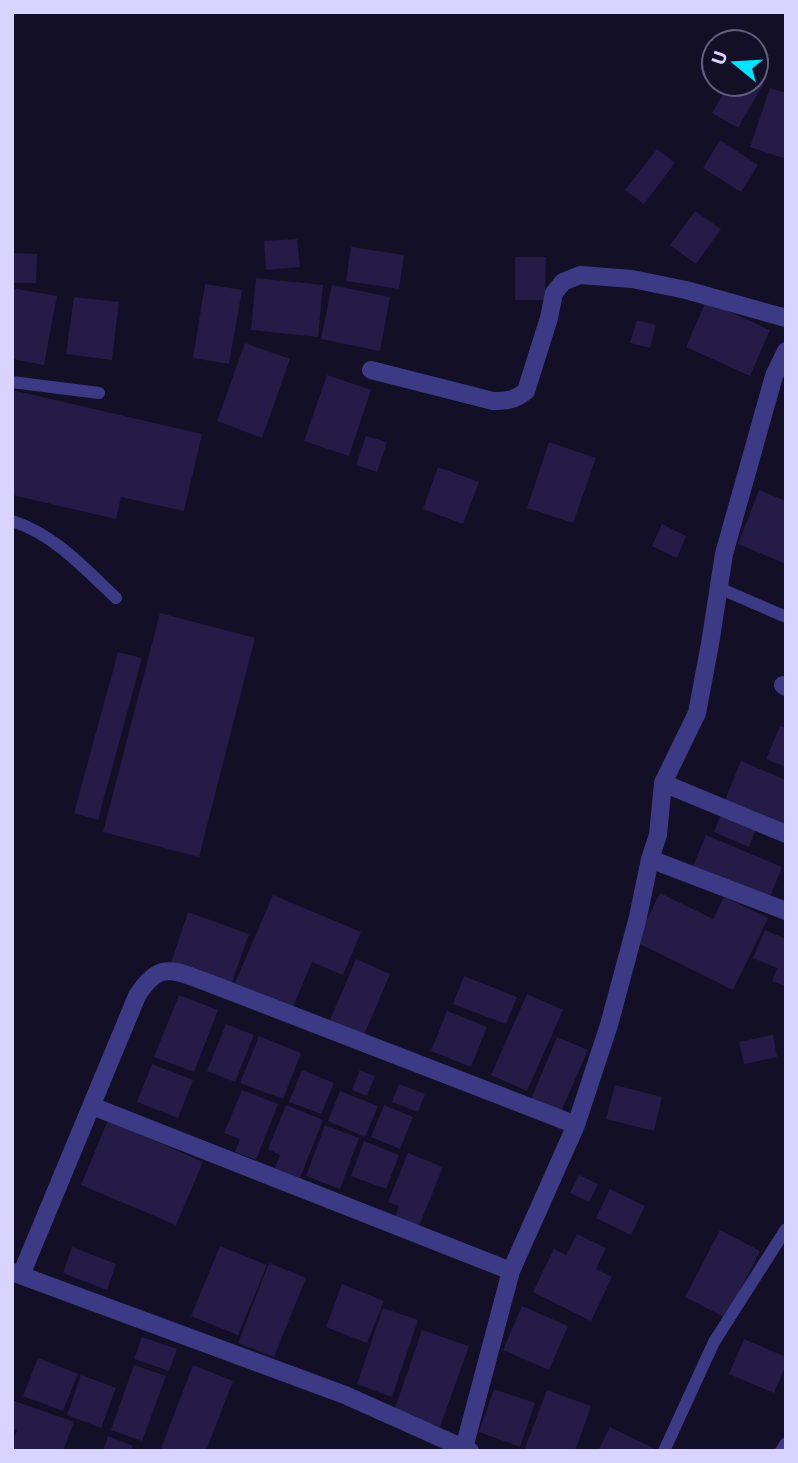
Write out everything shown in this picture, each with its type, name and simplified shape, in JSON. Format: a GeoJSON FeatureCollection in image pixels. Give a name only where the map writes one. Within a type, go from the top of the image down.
{"type":"FeatureCollection","features":[{"type":"Feature","properties":{"kind":"street"},"geometry":{"type":"LineString","coordinates":[[371,370],[493,401],[517,399],[526,391],[554,293],[563,282],[580,275],[632,279],[686,290],[786,318]]}},
{"type":"Feature","properties":{"kind":"street"},"geometry":{"type":"LineString","coordinates":[[576,1125],[209,983],[178,972],[163,971],[146,982],[137,996],[92,1106],[17,1274],[345,1395],[467,1449],[511,1271],[576,1125],[609,1025],[658,835],[663,783],[697,713],[724,554],[780,378],[786,351]]}},
{"type":"Feature","properties":{"kind":"street"},"geometry":{"type":"LineString","coordinates":[[663,783],[786,834]]}},
{"type":"Feature","properties":{"kind":"street"},"geometry":{"type":"LineString","coordinates":[[650,859],[786,911]]}},
{"type":"Feature","properties":{"kind":"street"},"geometry":{"type":"LineString","coordinates":[[92,1106],[511,1271]]}},
{"type":"Feature","properties":{"kind":"lane"},"geometry":{"type":"LineString","coordinates":[[12,382],[99,393]]}},
{"type":"Feature","properties":{"kind":"lane"},"geometry":{"type":"LineString","coordinates":[[12,522],[43,535],[72,556],[116,598]]}},
{"type":"Feature","properties":{"kind":"lane"},"geometry":{"type":"LineString","coordinates":[[719,588],[786,617]]}},
{"type":"Feature","properties":{"kind":"lane"},"geometry":{"type":"LineString","coordinates":[[664,1451],[714,1342],[786,1229]]}},
{"type":"Feature","properties":{"kind":"lane"},"geometry":{"type":"LineString","coordinates":[[781,1451],[786,1443]]}},
{"type":"Feature","properties":{"kind":"building"},"geometry":{"type":"Polygon","coordinates":[[[770,88],[786,93],[786,159],[750,147],[767,98],[770,98],[770,88]]]}},
{"type":"Feature","properties":{"kind":"building"},"geometry":{"type":"Polygon","coordinates":[[[721,98],[755,98],[738,128],[712,113],[721,98]]]}},
{"type":"Feature","properties":{"kind":"building"},"geometry":{"type":"Polygon","coordinates":[[[720,140],[758,165],[741,192],[703,168],[720,140]]]}},
{"type":"Feature","properties":{"kind":"building"},"geometry":{"type":"Polygon","coordinates":[[[657,149],[675,163],[644,204],[625,190],[657,149]]]}},
{"type":"Feature","properties":{"kind":"building"},"geometry":{"type":"Polygon","coordinates":[[[695,211],[721,229],[696,264],[670,245],[695,211]]]}},
{"type":"Feature","properties":{"kind":"building"},"geometry":{"type":"Polygon","coordinates":[[[297,239],[300,267],[266,270],[264,241],[297,239]]]}},
{"type":"Feature","properties":{"kind":"building"},"geometry":{"type":"Polygon","coordinates":[[[351,247],[404,255],[399,289],[346,281],[351,247]]]}},
{"type":"Feature","properties":{"kind":"building"},"geometry":{"type":"Polygon","coordinates":[[[12,253],[37,254],[36,283],[12,283],[12,253]]]}},
{"type":"Feature","properties":{"kind":"building"},"geometry":{"type":"Polygon","coordinates":[[[515,257],[546,257],[545,300],[515,300],[515,257]]]}},
{"type":"Feature","properties":{"kind":"building"},"geometry":{"type":"Polygon","coordinates":[[[256,278],[323,285],[318,337],[251,330],[256,278]]]}},
{"type":"Feature","properties":{"kind":"building"},"geometry":{"type":"Polygon","coordinates":[[[205,284],[242,290],[229,364],[193,358],[205,284]]]}},
{"type":"Feature","properties":{"kind":"building"},"geometry":{"type":"Polygon","coordinates":[[[332,285],[390,297],[380,351],[321,339],[332,285]]]}},
{"type":"Feature","properties":{"kind":"building"},"geometry":{"type":"Polygon","coordinates":[[[12,288],[57,296],[44,365],[12,359],[12,288]]]}},
{"type":"Feature","properties":{"kind":"building"},"geometry":{"type":"Polygon","coordinates":[[[74,297],[119,302],[112,360],[66,354],[74,297]]]}},
{"type":"Feature","properties":{"kind":"building"},"geometry":{"type":"Polygon","coordinates":[[[706,301],[770,330],[750,376],[686,347],[706,301]]]}},
{"type":"Feature","properties":{"kind":"building"},"geometry":{"type":"Polygon","coordinates":[[[637,320],[656,325],[650,348],[630,343],[637,320]]]}},
{"type":"Feature","properties":{"kind":"building"},"geometry":{"type":"Polygon","coordinates":[[[245,343],[290,359],[262,438],[217,421],[245,343]]]}},
{"type":"Feature","properties":{"kind":"building"},"geometry":{"type":"Polygon","coordinates":[[[327,375],[371,390],[349,456],[304,441],[327,375]]]}},
{"type":"Feature","properties":{"kind":"building"},"geometry":{"type":"Polygon","coordinates":[[[12,390],[202,434],[184,511],[121,497],[116,519],[12,495],[12,390]]]}},
{"type":"Feature","properties":{"kind":"building"},"geometry":{"type":"Polygon","coordinates":[[[366,436],[387,442],[377,472],[356,465],[366,436]]]}},
{"type":"Feature","properties":{"kind":"building"},"geometry":{"type":"Polygon","coordinates":[[[549,442],[596,458],[573,523],[527,508],[549,442]]]}},
{"type":"Feature","properties":{"kind":"building"},"geometry":{"type":"Polygon","coordinates":[[[438,467],[479,482],[463,524],[423,509],[438,467]]]}},
{"type":"Feature","properties":{"kind":"building"},"geometry":{"type":"Polygon","coordinates":[[[759,490],[786,501],[786,564],[738,544],[759,490]]]}},
{"type":"Feature","properties":{"kind":"building"},"geometry":{"type":"Polygon","coordinates":[[[662,524],[686,536],[677,558],[652,546],[662,524]]]}},
{"type":"Feature","properties":{"kind":"building"},"geometry":{"type":"Polygon","coordinates":[[[160,613],[255,638],[199,857],[103,832],[160,613]]]}},
{"type":"Feature","properties":{"kind":"building"},"geometry":{"type":"Polygon","coordinates":[[[118,652],[142,658],[98,820],[74,813],[118,652]]]}},
{"type":"Feature","properties":{"kind":"building"},"geometry":{"type":"Polygon","coordinates":[[[780,726],[786,728],[786,767],[766,759],[780,726]]]}},
{"type":"Feature","properties":{"kind":"building"},"geometry":{"type":"Polygon","coordinates":[[[741,761],[786,780],[786,825],[725,800],[741,761]]]}},
{"type":"Feature","properties":{"kind":"building"},"geometry":{"type":"Polygon","coordinates":[[[723,810],[758,824],[749,847],[714,832],[723,810]]]}},
{"type":"Feature","properties":{"kind":"building"},"geometry":{"type":"Polygon","coordinates":[[[706,835],[782,867],[769,899],[693,866],[706,835]]]}},
{"type":"Feature","properties":{"kind":"building"},"geometry":{"type":"Polygon","coordinates":[[[660,893],[713,919],[724,897],[768,918],[733,990],[636,942],[660,893]]]}},
{"type":"Feature","properties":{"kind":"building"},"geometry":{"type":"Polygon","coordinates":[[[273,895],[361,932],[343,975],[312,962],[293,1007],[235,983],[273,895]]]}},
{"type":"Feature","properties":{"kind":"building"},"geometry":{"type":"Polygon","coordinates":[[[188,912],[249,934],[231,985],[171,963],[188,912]]]}},
{"type":"Feature","properties":{"kind":"building"},"geometry":{"type":"Polygon","coordinates":[[[765,930],[786,939],[786,986],[772,981],[777,968],[753,958],[765,930]]]}},
{"type":"Feature","properties":{"kind":"building"},"geometry":{"type":"Polygon","coordinates":[[[356,959],[390,974],[364,1035],[330,1020],[356,959]]]}},
{"type":"Feature","properties":{"kind":"building"},"geometry":{"type":"Polygon","coordinates":[[[464,976],[517,997],[506,1024],[453,1004],[464,976]]]}},
{"type":"Feature","properties":{"kind":"building"},"geometry":{"type":"Polygon","coordinates":[[[527,994],[563,1010],[527,1091],[491,1075],[527,994]]]}},
{"type":"Feature","properties":{"kind":"building"},"geometry":{"type":"Polygon","coordinates":[[[179,995],[218,1010],[194,1072],[154,1057],[179,995]]]}},
{"type":"Feature","properties":{"kind":"building"},"geometry":{"type":"Polygon","coordinates":[[[447,1011],[487,1027],[471,1067],[431,1051],[447,1011]]]}},
{"type":"Feature","properties":{"kind":"building"},"geometry":{"type":"Polygon","coordinates":[[[226,1024],[254,1035],[235,1082],[207,1071],[226,1024]]]}},
{"type":"Feature","properties":{"kind":"building"},"geometry":{"type":"Polygon","coordinates":[[[773,1035],[777,1057],[744,1064],[739,1042],[773,1035]]]}},
{"type":"Feature","properties":{"kind":"building"},"geometry":{"type":"Polygon","coordinates":[[[259,1036],[301,1053],[283,1099],[240,1083],[259,1036]]]}},
{"type":"Feature","properties":{"kind":"building"},"geometry":{"type":"Polygon","coordinates":[[[557,1037],[588,1050],[561,1112],[531,1099],[557,1037]]]}},
{"type":"Feature","properties":{"kind":"building"},"geometry":{"type":"Polygon","coordinates":[[[152,1064],[193,1080],[178,1118],[137,1102],[152,1064]]]}},
{"type":"Feature","properties":{"kind":"building"},"geometry":{"type":"Polygon","coordinates":[[[302,1070],[334,1083],[321,1114],[289,1102],[302,1070]]]}},
{"type":"Feature","properties":{"kind":"building"},"geometry":{"type":"Polygon","coordinates":[[[360,1070],[375,1076],[367,1096],[352,1090],[360,1070]]]}},
{"type":"Feature","properties":{"kind":"building"},"geometry":{"type":"Polygon","coordinates":[[[399,1084],[425,1094],[418,1112],[392,1102],[399,1084]]]}},
{"type":"Feature","properties":{"kind":"building"},"geometry":{"type":"Polygon","coordinates":[[[615,1085],[662,1097],[654,1131],[606,1119],[615,1085]]]}},
{"type":"Feature","properties":{"kind":"building"},"geometry":{"type":"Polygon","coordinates":[[[242,1090],[278,1104],[256,1160],[235,1152],[240,1139],[224,1133],[242,1090]]]}},
{"type":"Feature","properties":{"kind":"building"},"geometry":{"type":"Polygon","coordinates":[[[340,1091],[378,1106],[365,1137],[328,1121],[340,1091]]]}},
{"type":"Feature","properties":{"kind":"building"},"geometry":{"type":"Polygon","coordinates":[[[286,1105],[323,1120],[300,1178],[275,1168],[280,1155],[268,1149],[286,1105]]]}},
{"type":"Feature","properties":{"kind":"building"},"geometry":{"type":"Polygon","coordinates":[[[384,1105],[413,1117],[400,1149],[371,1137],[384,1105]]]}},
{"type":"Feature","properties":{"kind":"building"},"geometry":{"type":"Polygon","coordinates":[[[108,1120],[203,1162],[176,1225],[81,1185],[108,1120]]]}},
{"type":"Feature","properties":{"kind":"building"},"geometry":{"type":"Polygon","coordinates":[[[325,1125],[359,1138],[340,1189],[306,1176],[325,1125]]]}},
{"type":"Feature","properties":{"kind":"building"},"geometry":{"type":"Polygon","coordinates":[[[364,1141],[399,1155],[386,1189],[351,1176],[364,1141]]]}},
{"type":"Feature","properties":{"kind":"building"},"geometry":{"type":"Polygon","coordinates":[[[408,1153],[443,1167],[419,1226],[395,1217],[399,1206],[388,1202],[408,1153]]]}},
{"type":"Feature","properties":{"kind":"building"},"geometry":{"type":"Polygon","coordinates":[[[579,1175],[598,1184],[589,1202],[570,1193],[579,1175]]]}},
{"type":"Feature","properties":{"kind":"building"},"geometry":{"type":"Polygon","coordinates":[[[610,1189],[645,1206],[631,1235],[596,1218],[610,1189]]]}},
{"type":"Feature","properties":{"kind":"building"},"geometry":{"type":"Polygon","coordinates":[[[720,1230],[760,1251],[726,1318],[685,1297],[720,1230]]]}},
{"type":"Feature","properties":{"kind":"building"},"geometry":{"type":"Polygon","coordinates":[[[577,1234],[606,1248],[596,1269],[612,1277],[591,1321],[533,1292],[554,1249],[566,1255],[577,1234]]]}},
{"type":"Feature","properties":{"kind":"building"},"geometry":{"type":"Polygon","coordinates":[[[220,1246],[267,1265],[238,1335],[191,1316],[220,1246]]]}},
{"type":"Feature","properties":{"kind":"building"},"geometry":{"type":"Polygon","coordinates":[[[72,1247],[116,1264],[107,1290],[63,1273],[72,1247]]]}},
{"type":"Feature","properties":{"kind":"building"},"geometry":{"type":"Polygon","coordinates":[[[269,1263],[306,1278],[274,1357],[238,1343],[269,1263]]]}},
{"type":"Feature","properties":{"kind":"building"},"geometry":{"type":"Polygon","coordinates":[[[342,1284],[384,1301],[367,1343],[326,1327],[342,1284]]]}},
{"type":"Feature","properties":{"kind":"building"},"geometry":{"type":"Polygon","coordinates":[[[522,1306],[568,1326],[549,1370],[503,1350],[522,1306]]]}},
{"type":"Feature","properties":{"kind":"building"},"geometry":{"type":"Polygon","coordinates":[[[383,1308],[418,1320],[392,1397],[357,1384],[383,1308]]]}},
{"type":"Feature","properties":{"kind":"building"},"geometry":{"type":"Polygon","coordinates":[[[422,1330],[469,1346],[440,1427],[394,1411],[422,1330]]]}},
{"type":"Feature","properties":{"kind":"building"},"geometry":{"type":"Polygon","coordinates":[[[142,1337],[177,1349],[169,1371],[134,1359],[142,1337]]]}},
{"type":"Feature","properties":{"kind":"building"},"geometry":{"type":"Polygon","coordinates":[[[744,1339],[786,1357],[786,1365],[774,1393],[729,1374],[744,1339]]]}},
{"type":"Feature","properties":{"kind":"building"},"geometry":{"type":"Polygon","coordinates":[[[38,1358],[78,1374],[63,1411],[23,1396],[38,1358]]]}},
{"type":"Feature","properties":{"kind":"building"},"geometry":{"type":"Polygon","coordinates":[[[134,1365],[166,1376],[142,1441],[111,1430],[134,1365]]]}},
{"type":"Feature","properties":{"kind":"building"},"geometry":{"type":"Polygon","coordinates":[[[193,1365],[233,1381],[206,1451],[160,1451],[193,1365]]]}},
{"type":"Feature","properties":{"kind":"building"},"geometry":{"type":"Polygon","coordinates":[[[81,1375],[116,1388],[101,1428],[67,1415],[81,1375]]]}},
{"type":"Feature","properties":{"kind":"building"},"geometry":{"type":"Polygon","coordinates":[[[494,1389],[535,1403],[520,1447],[479,1432],[494,1389]]]}},
{"type":"Feature","properties":{"kind":"building"},"geometry":{"type":"Polygon","coordinates":[[[547,1390],[591,1406],[575,1451],[533,1451],[525,1448],[547,1390]]]}},
{"type":"Feature","properties":{"kind":"building"},"geometry":{"type":"Polygon","coordinates":[[[12,1400],[74,1422],[63,1451],[12,1451],[17,1430],[12,1428],[12,1400]]]}},
{"type":"Feature","properties":{"kind":"building"},"geometry":{"type":"Polygon","coordinates":[[[610,1427],[653,1448],[652,1451],[598,1451],[610,1427]]]}},
{"type":"Feature","properties":{"kind":"building"},"geometry":{"type":"Polygon","coordinates":[[[108,1436],[133,1446],[131,1451],[103,1451],[108,1436]]]}}]}
